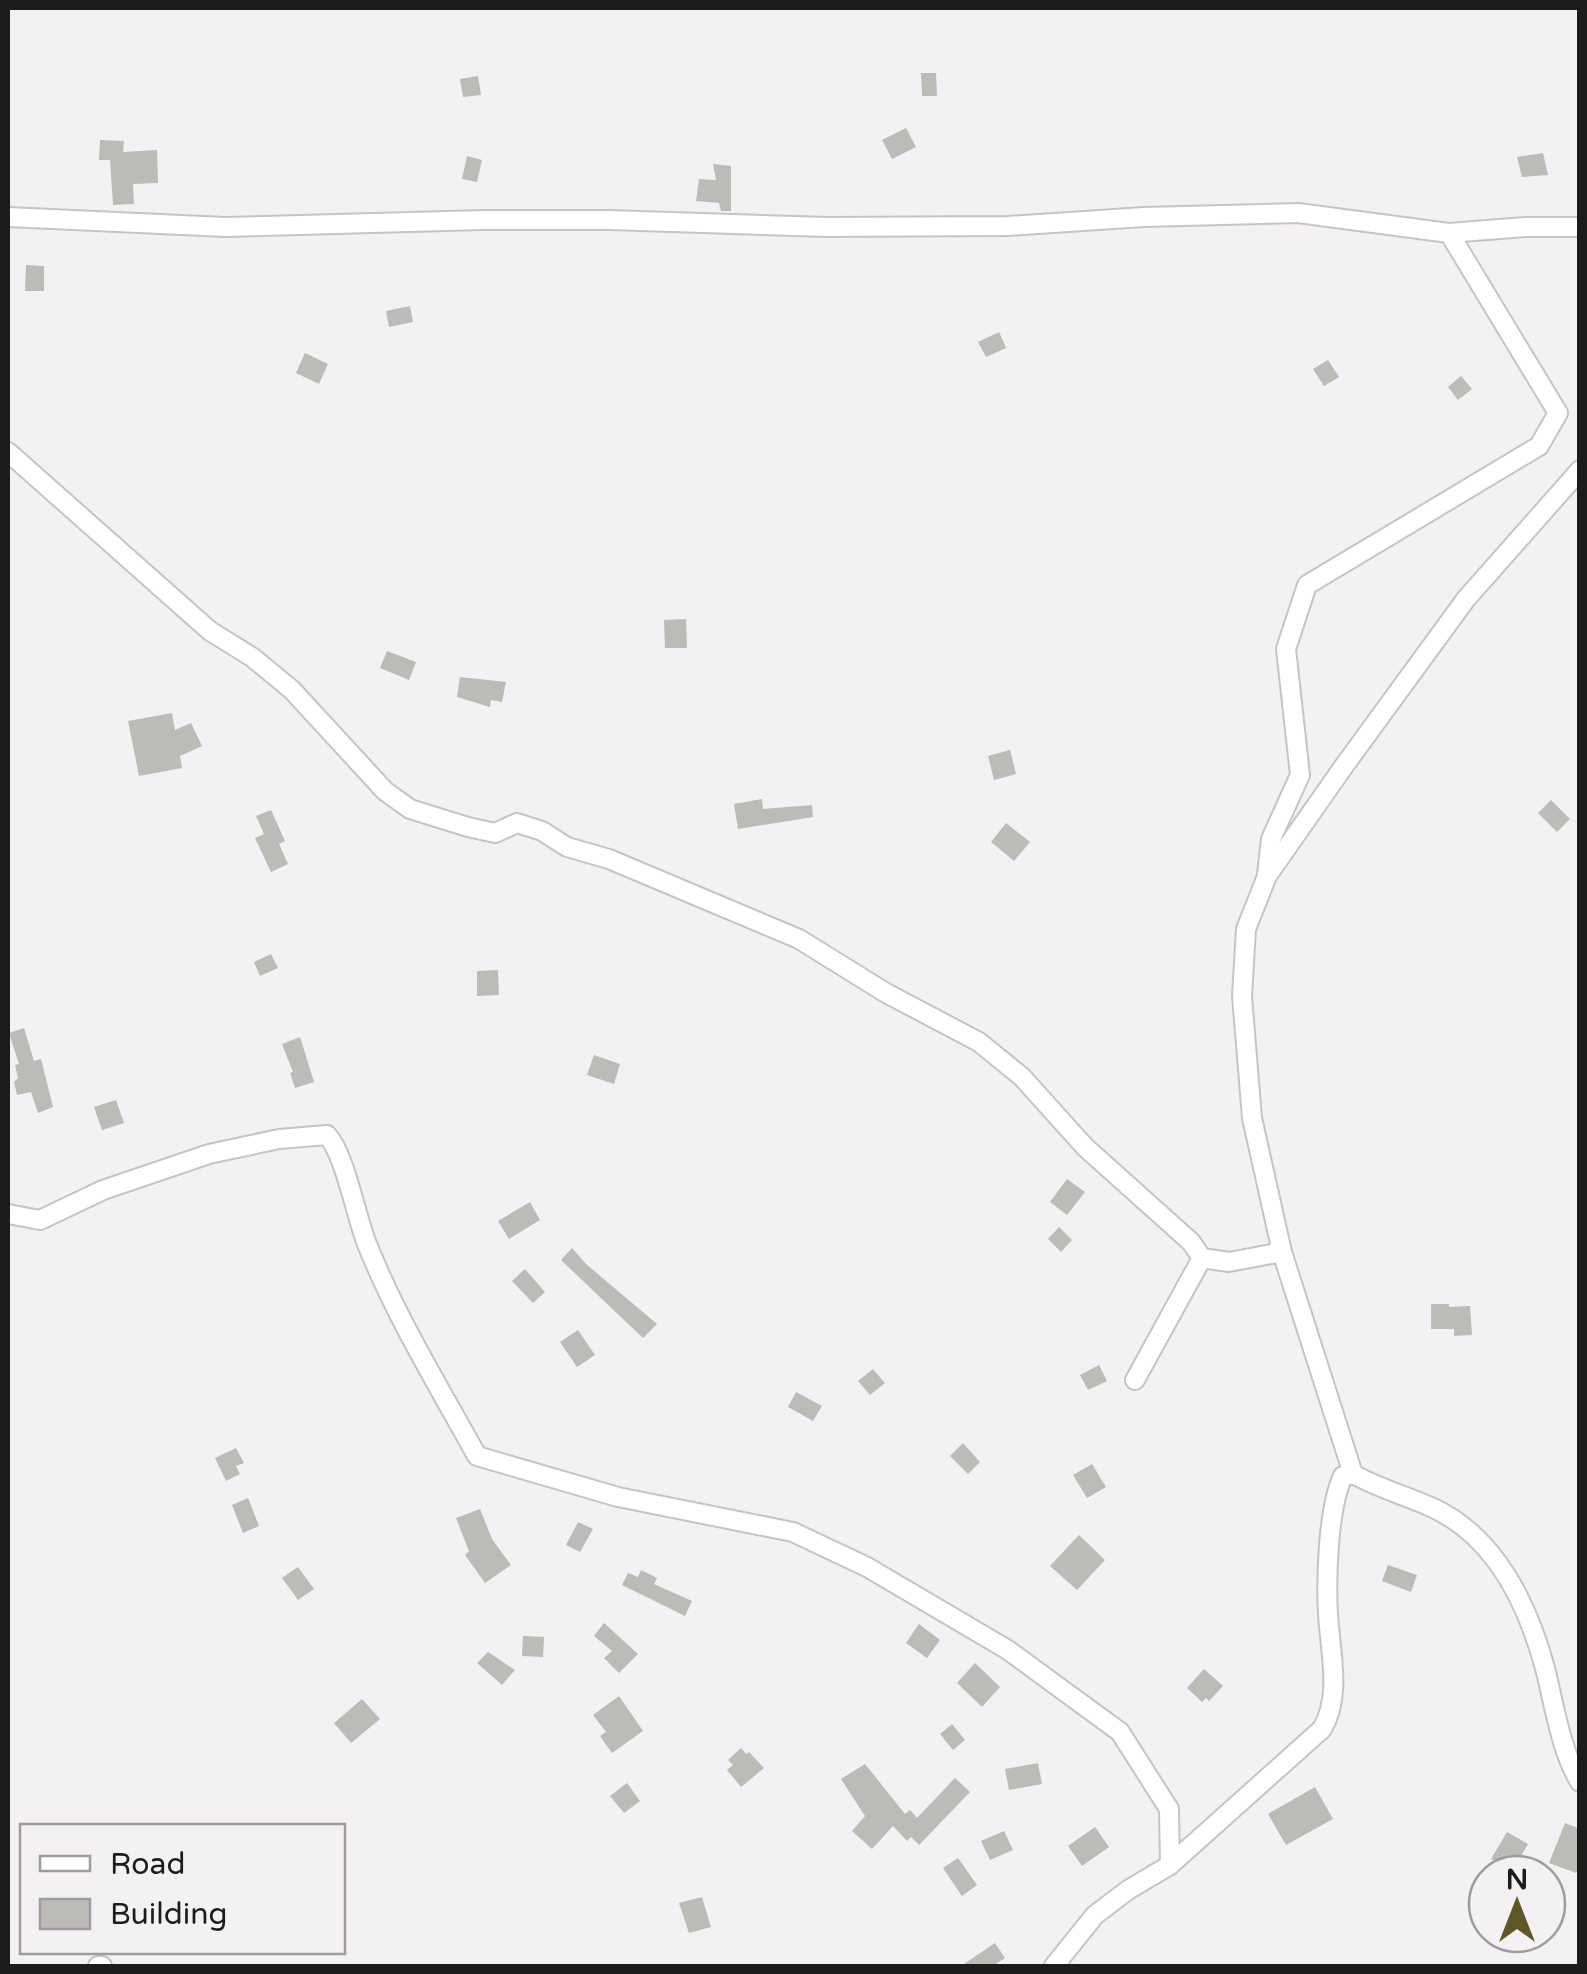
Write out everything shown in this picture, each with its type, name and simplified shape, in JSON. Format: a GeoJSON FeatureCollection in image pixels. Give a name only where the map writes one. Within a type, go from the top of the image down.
{"type":"FeatureCollection","features":[{"type":"Feature","properties":{"kind":"street"},"geometry":{"type":"LineString","coordinates":[[8,217],[225,227],[483,220],[826,227],[1007,226],[1161,216],[1298,213],[1449,232],[1580,228]]}},
{"type":"Feature","properties":{"kind":"street"},"geometry":{"type":"LineString","coordinates":[[1267,876],[1271,839],[1300,775],[1286,649],[1307,584],[1538,446],[1558,413],[1449,232]]}},
{"type":"Feature","properties":{"kind":"street"},"geometry":{"type":"LineString","coordinates":[[8,452],[210,631],[252,657],[292,690],[386,791],[410,809],[495,833],[517,823],[542,831],[566,847],[609,858],[799,940],[886,993],[979,1042],[1022,1077],[1085,1147],[1190,1242],[1202,1258],[1229,1262],[1282,1252]]}},
{"type":"Feature","properties":{"kind":"street"},"geometry":{"type":"LineString","coordinates":[[1352,1474],[1282,1252],[1254,1132],[1242,996],[1246,929],[1267,876],[1466,598],[1580,470]]}},
{"type":"Feature","properties":{"kind":"street"},"geometry":{"type":"LineString","coordinates":[[8,1214],[40,1220],[103,1190],[209,1154],[279,1139],[328,1136],[338,1152],[380,1273],[477,1456],[618,1497],[793,1532],[867,1567],[992,1641],[1120,1732],[1170,1809],[1170,1865]]}},
{"type":"Feature","properties":{"kind":"street"},"geometry":{"type":"LineString","coordinates":[[1135,1380],[1202,1258]]}},
{"type":"Feature","properties":{"kind":"street"},"geometry":{"type":"LineString","coordinates":[[1054,1966],[1095,1915],[1170,1865],[1322,1729],[1334,1686],[1328,1609],[1332,1511],[1342,1476],[1352,1474],[1434,1508],[1486,1549],[1522,1600],[1536,1634],[1580,1782]]}},
{"type":"Feature","properties":{"kind":"building"},"geometry":{"type":"Polygon","coordinates":[[[921,73],[936,73],[937,96],[922,96],[921,73]]]}},
{"type":"Feature","properties":{"kind":"building"},"geometry":{"type":"Polygon","coordinates":[[[478,76],[481,95],[463,97],[460,79],[478,76]]]}},
{"type":"Feature","properties":{"kind":"building"},"geometry":{"type":"Polygon","coordinates":[[[906,128],[916,147],[892,159],[882,140],[906,128]]]}},
{"type":"Feature","properties":{"kind":"building"},"geometry":{"type":"Polygon","coordinates":[[[100,140],[124,141],[123,152],[157,150],[158,183],[133,184],[134,204],[113,205],[110,160],[99,160],[100,140]]]}},
{"type":"Feature","properties":{"kind":"building"},"geometry":{"type":"Polygon","coordinates":[[[1543,153],[1548,175],[1522,177],[1517,157],[1543,153]]]}},
{"type":"Feature","properties":{"kind":"building"},"geometry":{"type":"Polygon","coordinates":[[[467,156],[482,160],[477,182],[462,179],[467,156]]]}},
{"type":"Feature","properties":{"kind":"building"},"geometry":{"type":"Polygon","coordinates":[[[713,164],[731,166],[731,211],[721,211],[719,203],[696,201],[699,179],[716,180],[713,164]]]}},
{"type":"Feature","properties":{"kind":"building"},"geometry":{"type":"Polygon","coordinates":[[[26,265],[44,266],[44,291],[25,291],[26,265]]]}},
{"type":"Feature","properties":{"kind":"building"},"geometry":{"type":"Polygon","coordinates":[[[410,306],[413,322],[389,327],[386,311],[410,306]]]}},
{"type":"Feature","properties":{"kind":"building"},"geometry":{"type":"Polygon","coordinates":[[[999,332],[1006,348],[986,357],[978,342],[999,332]]]}},
{"type":"Feature","properties":{"kind":"building"},"geometry":{"type":"Polygon","coordinates":[[[305,353],[328,364],[319,384],[296,373],[305,353]]]}},
{"type":"Feature","properties":{"kind":"building"},"geometry":{"type":"Polygon","coordinates":[[[1328,360],[1339,377],[1324,386],[1313,369],[1328,360]]]}},
{"type":"Feature","properties":{"kind":"building"},"geometry":{"type":"Polygon","coordinates":[[[1461,376],[1472,389],[1458,400],[1448,387],[1461,376]]]}},
{"type":"Feature","properties":{"kind":"building"},"geometry":{"type":"Polygon","coordinates":[[[686,619],[687,648],[665,648],[664,620],[686,619]]]}},
{"type":"Feature","properties":{"kind":"building"},"geometry":{"type":"Polygon","coordinates":[[[387,651],[416,662],[409,680],[380,668],[387,651]]]}},
{"type":"Feature","properties":{"kind":"building"},"geometry":{"type":"Polygon","coordinates":[[[460,677],[506,682],[502,702],[491,700],[490,707],[457,697],[460,677]]]}},
{"type":"Feature","properties":{"kind":"building"},"geometry":{"type":"Polygon","coordinates":[[[172,713],[175,730],[191,723],[202,746],[180,756],[182,768],[139,776],[128,721],[172,713]]]}},
{"type":"Feature","properties":{"kind":"building"},"geometry":{"type":"Polygon","coordinates":[[[1010,750],[1016,774],[994,780],[988,756],[1010,750]]]}},
{"type":"Feature","properties":{"kind":"building"},"geometry":{"type":"Polygon","coordinates":[[[762,799],[763,809],[812,805],[813,817],[738,829],[734,804],[762,799]]]}},
{"type":"Feature","properties":{"kind":"building"},"geometry":{"type":"Polygon","coordinates":[[[1551,800],[1570,819],[1557,832],[1538,813],[1551,800]]]}},
{"type":"Feature","properties":{"kind":"building"},"geometry":{"type":"Polygon","coordinates":[[[271,810],[285,841],[279,844],[288,864],[271,872],[255,838],[264,834],[256,816],[271,810]]]}},
{"type":"Feature","properties":{"kind":"building"},"geometry":{"type":"Polygon","coordinates":[[[1006,823],[1030,842],[1014,861],[991,842],[1006,823]]]}},
{"type":"Feature","properties":{"kind":"building"},"geometry":{"type":"Polygon","coordinates":[[[271,954],[278,968],[260,976],[254,962],[271,954]]]}},
{"type":"Feature","properties":{"kind":"building"},"geometry":{"type":"Polygon","coordinates":[[[498,970],[499,995],[477,996],[477,971],[498,970]]]}},
{"type":"Feature","properties":{"kind":"building"},"geometry":{"type":"Polygon","coordinates":[[[24,1028],[34,1061],[41,1059],[53,1107],[38,1113],[31,1092],[17,1095],[14,1082],[18,1078],[15,1065],[19,1064],[9,1033],[24,1028]]]}},
{"type":"Feature","properties":{"kind":"building"},"geometry":{"type":"Polygon","coordinates":[[[300,1037],[314,1082],[295,1088],[282,1044],[300,1037]]]}},
{"type":"Feature","properties":{"kind":"building"},"geometry":{"type":"Polygon","coordinates":[[[594,1055],[620,1064],[614,1084],[587,1075],[594,1055]]]}},
{"type":"Feature","properties":{"kind":"building"},"geometry":{"type":"Polygon","coordinates":[[[116,1100],[124,1123],[102,1130],[94,1107],[116,1100]]]}},
{"type":"Feature","properties":{"kind":"building"},"geometry":{"type":"Polygon","coordinates":[[[1067,1179],[1085,1192],[1067,1215],[1050,1202],[1067,1179]]]}},
{"type":"Feature","properties":{"kind":"building"},"geometry":{"type":"Polygon","coordinates":[[[530,1202],[540,1220],[509,1239],[498,1221],[530,1202]]]}},
{"type":"Feature","properties":{"kind":"building"},"geometry":{"type":"Polygon","coordinates":[[[1059,1227],[1072,1240],[1061,1252],[1048,1239],[1059,1227]]]}},
{"type":"Feature","properties":{"kind":"building"},"geometry":{"type":"Polygon","coordinates":[[[572,1248],[657,1324],[643,1338],[561,1260],[572,1248]]]}},
{"type":"Feature","properties":{"kind":"building"},"geometry":{"type":"Polygon","coordinates":[[[525,1269],[545,1292],[533,1303],[512,1281],[525,1269]]]}},
{"type":"Feature","properties":{"kind":"building"},"geometry":{"type":"Polygon","coordinates":[[[1431,1304],[1470,1306],[1472,1335],[1454,1336],[1454,1329],[1431,1329],[1431,1304]]]}},
{"type":"Feature","properties":{"kind":"building"},"geometry":{"type":"Polygon","coordinates":[[[578,1330],[595,1355],[577,1367],[560,1342],[578,1330]]]}},
{"type":"Feature","properties":{"kind":"building"},"geometry":{"type":"Polygon","coordinates":[[[1099,1365],[1107,1381],[1088,1390],[1080,1375],[1099,1365]]]}},
{"type":"Feature","properties":{"kind":"building"},"geometry":{"type":"Polygon","coordinates":[[[873,1369],[885,1383],[870,1395],[858,1381],[873,1369]]]}},
{"type":"Feature","properties":{"kind":"building"},"geometry":{"type":"Polygon","coordinates":[[[796,1392],[822,1406],[813,1421],[788,1407],[796,1392]]]}},
{"type":"Feature","properties":{"kind":"building"},"geometry":{"type":"Polygon","coordinates":[[[963,1443],[980,1462],[968,1474],[950,1456],[963,1443]]]}},
{"type":"Feature","properties":{"kind":"building"},"geometry":{"type":"Polygon","coordinates":[[[236,1448],[244,1463],[236,1466],[240,1474],[226,1481],[215,1458],[236,1448]]]}},
{"type":"Feature","properties":{"kind":"building"},"geometry":{"type":"Polygon","coordinates":[[[1092,1464],[1106,1487],[1087,1498],[1073,1475],[1092,1464]]]}},
{"type":"Feature","properties":{"kind":"building"},"geometry":{"type":"Polygon","coordinates":[[[248,1498],[259,1526],[243,1533],[232,1505],[248,1498]]]}},
{"type":"Feature","properties":{"kind":"building"},"geometry":{"type":"Polygon","coordinates":[[[480,1509],[492,1539],[511,1565],[485,1583],[465,1555],[469,1551],[456,1518],[480,1509]]]}},
{"type":"Feature","properties":{"kind":"building"},"geometry":{"type":"Polygon","coordinates":[[[578,1522],[593,1529],[580,1552],[566,1545],[578,1522]]]}},
{"type":"Feature","properties":{"kind":"building"},"geometry":{"type":"Polygon","coordinates":[[[1079,1535],[1105,1560],[1077,1590],[1050,1566],[1079,1535]]]}},
{"type":"Feature","properties":{"kind":"building"},"geometry":{"type":"Polygon","coordinates":[[[1388,1565],[1417,1575],[1411,1592],[1382,1581],[1388,1565]]]}},
{"type":"Feature","properties":{"kind":"building"},"geometry":{"type":"Polygon","coordinates":[[[298,1567],[314,1589],[298,1600],[282,1578],[298,1567]]]}},
{"type":"Feature","properties":{"kind":"building"},"geometry":{"type":"Polygon","coordinates":[[[641,1570],[657,1578],[654,1584],[692,1601],[685,1616],[622,1585],[628,1573],[638,1577],[641,1570]]]}},
{"type":"Feature","properties":{"kind":"building"},"geometry":{"type":"Polygon","coordinates":[[[604,1623],[638,1654],[619,1673],[604,1658],[612,1651],[594,1636],[604,1623]]]}},
{"type":"Feature","properties":{"kind":"building"},"geometry":{"type":"Polygon","coordinates":[[[919,1624],[940,1640],[927,1658],[906,1643],[919,1624]]]}},
{"type":"Feature","properties":{"kind":"building"},"geometry":{"type":"Polygon","coordinates":[[[523,1636],[544,1637],[543,1657],[522,1656],[523,1636]]]}},
{"type":"Feature","properties":{"kind":"building"},"geometry":{"type":"Polygon","coordinates":[[[488,1652],[515,1670],[502,1685],[477,1663],[488,1652]]]}},
{"type":"Feature","properties":{"kind":"building"},"geometry":{"type":"Polygon","coordinates":[[[975,1663],[1000,1687],[982,1707],[957,1683],[975,1663]]]}},
{"type":"Feature","properties":{"kind":"building"},"geometry":{"type":"Polygon","coordinates":[[[1204,1669],[1223,1686],[1209,1701],[1206,1698],[1202,1702],[1187,1688],[1204,1669]]]}},
{"type":"Feature","properties":{"kind":"building"},"geometry":{"type":"Polygon","coordinates":[[[619,1696],[643,1731],[612,1753],[600,1736],[606,1732],[593,1715],[619,1696]]]}},
{"type":"Feature","properties":{"kind":"building"},"geometry":{"type":"Polygon","coordinates":[[[362,1699],[380,1719],[351,1743],[334,1723],[362,1699]]]}},
{"type":"Feature","properties":{"kind":"building"},"geometry":{"type":"Polygon","coordinates":[[[952,1724],[965,1740],[953,1750],[940,1734],[952,1724]]]}},
{"type":"Feature","properties":{"kind":"building"},"geometry":{"type":"Polygon","coordinates":[[[741,1748],[764,1768],[741,1787],[727,1770],[733,1765],[728,1760],[741,1748]]]}},
{"type":"Feature","properties":{"kind":"building"},"geometry":{"type":"Polygon","coordinates":[[[1038,1763],[1042,1784],[1009,1790],[1005,1769],[1038,1763]]]}},
{"type":"Feature","properties":{"kind":"building"},"geometry":{"type":"Polygon","coordinates":[[[865,1764],[905,1814],[910,1810],[917,1818],[955,1778],[970,1792],[919,1845],[911,1837],[907,1841],[893,1826],[872,1849],[852,1831],[865,1816],[841,1779],[865,1764]]]}},
{"type":"Feature","properties":{"kind":"building"},"geometry":{"type":"Polygon","coordinates":[[[627,1783],[640,1801],[624,1813],[610,1796],[627,1783]]]}},
{"type":"Feature","properties":{"kind":"building"},"geometry":{"type":"Polygon","coordinates":[[[1315,1787],[1333,1819],[1286,1845],[1268,1814],[1315,1787]]]}},
{"type":"Feature","properties":{"kind":"building"},"geometry":{"type":"Polygon","coordinates":[[[1565,1823],[1580,1829],[1580,1864],[1576,1873],[1567,1870],[1567,1854],[1553,1854],[1565,1823]]]}},
{"type":"Feature","properties":{"kind":"building"},"geometry":{"type":"Polygon","coordinates":[[[1095,1827],[1109,1847],[1082,1866],[1068,1846],[1095,1827]]]}},
{"type":"Feature","properties":{"kind":"building"},"geometry":{"type":"Polygon","coordinates":[[[1004,1831],[1013,1850],[990,1860],[981,1841],[1004,1831]]]}},
{"type":"Feature","properties":{"kind":"building"},"geometry":{"type":"Polygon","coordinates":[[[1507,1832],[1528,1844],[1522,1854],[1494,1854],[1507,1832]]]}},
{"type":"Feature","properties":{"kind":"building"},"geometry":{"type":"Polygon","coordinates":[[[958,1858],[977,1885],[962,1896],[943,1868],[958,1858]]]}},
{"type":"Feature","properties":{"kind":"building"},"geometry":{"type":"Polygon","coordinates":[[[702,1897],[711,1927],[689,1933],[679,1903],[702,1897]]]}},
{"type":"Feature","properties":{"kind":"building"},"geometry":{"type":"Polygon","coordinates":[[[995,1943],[1005,1958],[993,1966],[961,1966],[995,1943]]]}}]}
